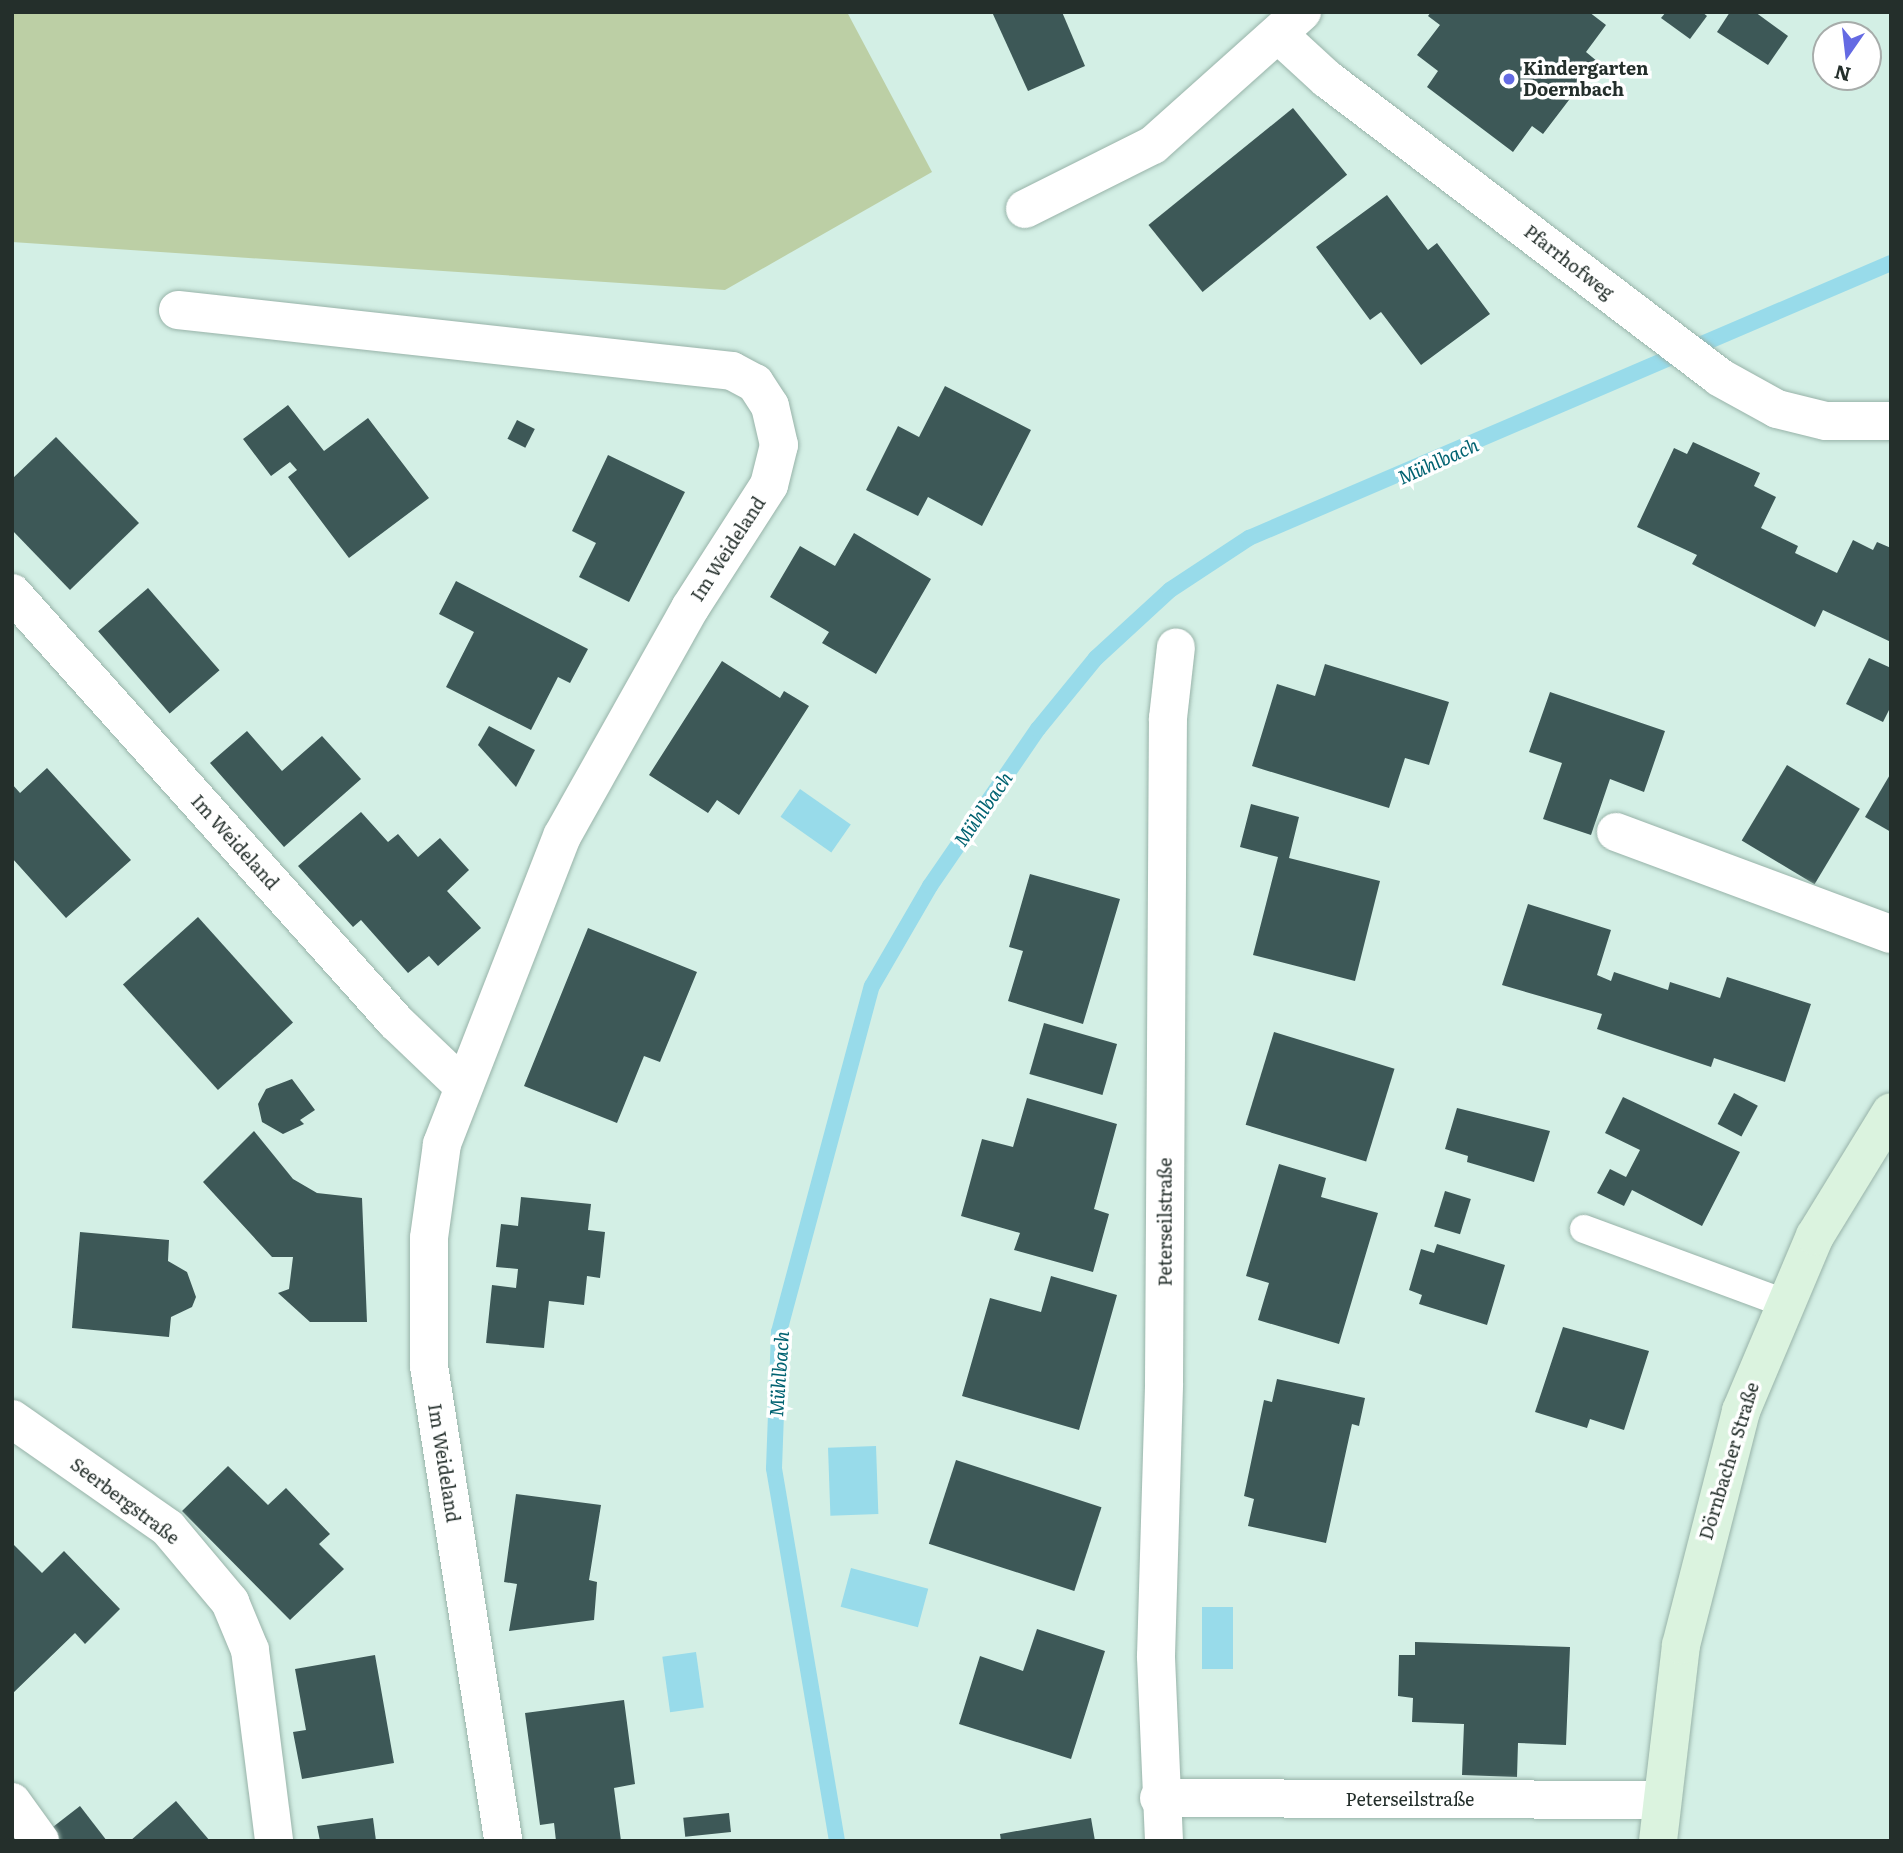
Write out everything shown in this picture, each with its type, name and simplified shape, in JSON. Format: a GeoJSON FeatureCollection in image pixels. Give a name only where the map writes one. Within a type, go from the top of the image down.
{"type":"FeatureCollection","features":[{"type":"Feature","properties":{"kind":"street","name":"Pfarrhofweg"},"geometry":{"type":"LineString","coordinates":[[1024,209],[1153,145],[1290,23],[1327,79],[1719,377],[1789,412],[1846,423],[1891,421]]}},
{"type":"Feature","properties":{"kind":"street","name":"Im Weideland"},"geometry":{"type":"LineString","coordinates":[[178,310],[732,371],[755,383],[769,406],[779,445],[769,485],[690,608],[562,836],[442,1144],[429,1238],[429,1366],[503,1841]]}},
{"type":"Feature","properties":{"kind":"street","name":"Im Weideland"},"geometry":{"type":"LineString","coordinates":[[12,593],[396,1021],[463,1086]]}},
{"type":"Feature","properties":{"kind":"street","name":"Peterseilstraße"},"geometry":{"type":"LineString","coordinates":[[1164,1841],[1159,1798],[1168,718],[1176,648]]}},
{"type":"Feature","properties":{"kind":"street"},"geometry":{"type":"LineString","coordinates":[[1616,832],[1891,934]]}},
{"type":"Feature","properties":{"kind":"street","name":"Dörnbacher Straße"},"geometry":{"type":"LineString","coordinates":[[1658,1841],[1681,1645],[1707,1527],[1741,1411],[1784,1303],[1821,1225],[1891,1112]]}},
{"type":"Feature","properties":{"kind":"street","name":"Seerbergstraße"},"geometry":{"type":"LineString","coordinates":[[12,1419],[168,1528],[230,1602],[250,1650],[274,1841]]}},
{"type":"Feature","properties":{"kind":"street","name":"Peterseilstraße"},"geometry":{"type":"LineString","coordinates":[[1159,1798],[1661,1800]]}},
{"type":"Feature","properties":{"kind":"street"},"geometry":{"type":"LineString","coordinates":[[12,1802],[40,1841]]}},
{"type":"Feature","properties":{"kind":"lane"},"geometry":{"type":"LineString","coordinates":[[1584,1229],[1784,1303]]}},
{"type":"Feature","properties":{"kind":"green space"},"geometry":{"type":"Polygon","coordinates":[[[12,12],[847,12],[932,172],[725,290],[12,242],[12,12]]]}},
{"type":"Feature","properties":{"kind":"water"},"geometry":{"type":"Polygon","coordinates":[[[800,789],[851,825],[831,852],[780,817],[800,789]]]}},
{"type":"Feature","properties":{"kind":"water"},"geometry":{"type":"Polygon","coordinates":[[[876,1446],[878,1514],[830,1516],[828,1448],[876,1446]]]}},
{"type":"Feature","properties":{"kind":"water"},"geometry":{"type":"Polygon","coordinates":[[[851,1568],[928,1589],[918,1627],[841,1607],[851,1568]]]}},
{"type":"Feature","properties":{"kind":"water"},"geometry":{"type":"Polygon","coordinates":[[[1202,1607],[1233,1607],[1233,1669],[1202,1669],[1202,1607]]]}},
{"type":"Feature","properties":{"kind":"water"},"geometry":{"type":"Polygon","coordinates":[[[696,1652],[704,1707],[670,1712],[662,1657],[696,1652]]]}},
{"type":"Feature","properties":{"kind":"building"},"geometry":{"type":"Polygon","coordinates":[[[992,12],[1062,12],[1085,66],[1028,91],[992,12]]]}},
{"type":"Feature","properties":{"kind":"building","name":"Kindergarten Doernbach"},"geometry":{"type":"Polygon","coordinates":[[[1431,12],[1589,12],[1606,25],[1586,52],[1598,62],[1543,134],[1532,126],[1513,152],[1427,87],[1438,71],[1417,55],[1440,25],[1428,16],[1431,12]]]}},
{"type":"Feature","properties":{"kind":"building"},"geometry":{"type":"Polygon","coordinates":[[[1666,12],[1702,12],[1707,16],[1690,39],[1661,18],[1666,12]]]}},
{"type":"Feature","properties":{"kind":"building"},"geometry":{"type":"Polygon","coordinates":[[[1730,12],[1755,12],[1788,36],[1768,65],[1717,32],[1730,12]]]}},
{"type":"Feature","properties":{"kind":"building"},"geometry":{"type":"Polygon","coordinates":[[[1293,108],[1347,175],[1203,292],[1148,225],[1293,108]]]}},
{"type":"Feature","properties":{"kind":"building"},"geometry":{"type":"Polygon","coordinates":[[[1387,195],[1428,250],[1437,243],[1490,314],[1421,365],[1381,312],[1370,320],[1316,247],[1387,195]]]}},
{"type":"Feature","properties":{"kind":"building"},"geometry":{"type":"Polygon","coordinates":[[[945,386],[1031,430],[982,526],[928,497],[918,516],[866,490],[898,426],[919,437],[945,386]]]}},
{"type":"Feature","properties":{"kind":"building"},"geometry":{"type":"Polygon","coordinates":[[[288,405],[324,451],[368,418],[429,498],[349,558],[288,477],[297,470],[290,462],[271,476],[243,439],[288,405]]]}},
{"type":"Feature","properties":{"kind":"building"},"geometry":{"type":"Polygon","coordinates":[[[517,420],[535,429],[525,448],[507,439],[517,420]]]}},
{"type":"Feature","properties":{"kind":"building"},"geometry":{"type":"Polygon","coordinates":[[[56,437],[139,523],[70,590],[12,530],[12,479],[56,437]]]}},
{"type":"Feature","properties":{"kind":"building"},"geometry":{"type":"Polygon","coordinates":[[[1693,442],[1760,473],[1754,486],[1776,497],[1761,528],[1798,546],[1795,553],[1837,573],[1853,540],[1873,550],[1877,542],[1891,548],[1891,642],[1823,610],[1815,627],[1692,564],[1697,555],[1637,527],[1674,448],[1687,454],[1693,442]]]}},
{"type":"Feature","properties":{"kind":"building"},"geometry":{"type":"Polygon","coordinates":[[[608,455],[685,492],[629,602],[579,577],[596,543],[572,531],[608,455]]]}},
{"type":"Feature","properties":{"kind":"building"},"geometry":{"type":"Polygon","coordinates":[[[854,533],[931,579],[876,674],[822,643],[829,632],[770,597],[800,546],[835,566],[854,533]]]}},
{"type":"Feature","properties":{"kind":"building"},"geometry":{"type":"Polygon","coordinates":[[[456,581],[588,649],[570,683],[558,677],[531,730],[446,687],[474,632],[439,614],[456,581]]]}},
{"type":"Feature","properties":{"kind":"building"},"geometry":{"type":"Polygon","coordinates":[[[148,588],[220,670],[170,714],[98,631],[148,588]]]}},
{"type":"Feature","properties":{"kind":"building"},"geometry":{"type":"Polygon","coordinates":[[[1869,658],[1891,668],[1891,706],[1883,722],[1846,704],[1869,658]]]}},
{"type":"Feature","properties":{"kind":"building"},"geometry":{"type":"Polygon","coordinates":[[[722,661],[780,698],[784,691],[809,706],[739,815],[717,800],[708,813],[649,775],[722,661]]]}},
{"type":"Feature","properties":{"kind":"building"},"geometry":{"type":"Polygon","coordinates":[[[1325,664],[1449,702],[1429,765],[1405,758],[1389,808],[1252,766],[1277,684],[1315,696],[1325,664]]]}},
{"type":"Feature","properties":{"kind":"building"},"geometry":{"type":"Polygon","coordinates":[[[1550,692],[1665,731],[1644,792],[1610,779],[1591,835],[1543,819],[1562,763],[1529,752],[1550,692]]]}},
{"type":"Feature","properties":{"kind":"building"},"geometry":{"type":"Polygon","coordinates":[[[489,726],[535,750],[516,787],[478,745],[489,726]]]}},
{"type":"Feature","properties":{"kind":"building"},"geometry":{"type":"Polygon","coordinates":[[[247,731],[282,771],[322,736],[361,779],[284,847],[210,763],[247,731]]]}},
{"type":"Feature","properties":{"kind":"building"},"geometry":{"type":"Polygon","coordinates":[[[1787,765],[1860,809],[1815,884],[1742,840],[1787,765]]]}},
{"type":"Feature","properties":{"kind":"building"},"geometry":{"type":"Polygon","coordinates":[[[47,768],[131,860],[66,918],[12,858],[12,784],[20,793],[47,768]]]}},
{"type":"Feature","properties":{"kind":"building"},"geometry":{"type":"Polygon","coordinates":[[[1891,773],[1891,832],[1865,817],[1891,773]]]}},
{"type":"Feature","properties":{"kind":"building"},"geometry":{"type":"Polygon","coordinates":[[[1251,804],[1299,817],[1289,858],[1380,881],[1355,981],[1253,955],[1278,857],[1240,847],[1251,804]]]}},
{"type":"Feature","properties":{"kind":"building"},"geometry":{"type":"Polygon","coordinates":[[[361,812],[388,842],[398,834],[418,857],[440,838],[469,870],[447,891],[481,928],[438,966],[429,956],[408,973],[361,920],[353,927],[298,866],[361,812]]]}},
{"type":"Feature","properties":{"kind":"building"},"geometry":{"type":"Polygon","coordinates":[[[1030,874],[1120,899],[1083,1024],[1008,1001],[1023,951],[1009,947],[1030,874]]]}},
{"type":"Feature","properties":{"kind":"building"},"geometry":{"type":"Polygon","coordinates":[[[1528,904],[1611,930],[1597,975],[1611,981],[1614,972],[1668,990],[1670,982],[1720,998],[1727,977],[1811,1004],[1785,1082],[1714,1058],[1711,1067],[1597,1029],[1602,1014],[1502,985],[1528,904]]]}},
{"type":"Feature","properties":{"kind":"building"},"geometry":{"type":"Polygon","coordinates":[[[198,917],[293,1023],[218,1090],[123,985],[198,917]]]}},
{"type":"Feature","properties":{"kind":"building"},"geometry":{"type":"Polygon","coordinates":[[[588,928],[697,972],[660,1062],[644,1056],[617,1123],[524,1086],[588,928]]]}},
{"type":"Feature","properties":{"kind":"building"},"geometry":{"type":"Polygon","coordinates":[[[1044,1023],[1117,1044],[1102,1095],[1029,1074],[1044,1023]]]}},
{"type":"Feature","properties":{"kind":"building"},"geometry":{"type":"Polygon","coordinates":[[[1274,1032],[1394,1069],[1366,1162],[1246,1125],[1274,1032]]]}},
{"type":"Feature","properties":{"kind":"building"},"geometry":{"type":"Polygon","coordinates":[[[292,1079],[315,1110],[300,1120],[304,1124],[283,1134],[262,1122],[258,1104],[266,1089],[292,1079]]]}},
{"type":"Feature","properties":{"kind":"building"},"geometry":{"type":"Polygon","coordinates":[[[1734,1093],[1758,1106],[1741,1137],[1718,1124],[1734,1093]]]}},
{"type":"Feature","properties":{"kind":"building"},"geometry":{"type":"Polygon","coordinates":[[[1623,1097],[1740,1152],[1702,1226],[1632,1190],[1624,1206],[1597,1193],[1610,1169],[1626,1177],[1640,1150],[1605,1133],[1623,1097]]]}},
{"type":"Feature","properties":{"kind":"building"},"geometry":{"type":"Polygon","coordinates":[[[1027,1098],[1117,1124],[1094,1209],[1109,1214],[1093,1272],[1014,1250],[1020,1233],[961,1216],[982,1139],[1013,1147],[1027,1098]]]}},
{"type":"Feature","properties":{"kind":"building"},"geometry":{"type":"Polygon","coordinates":[[[1457,1108],[1550,1131],[1534,1182],[1467,1162],[1468,1156],[1445,1149],[1457,1108]]]}},
{"type":"Feature","properties":{"kind":"building"},"geometry":{"type":"Polygon","coordinates":[[[254,1131],[293,1179],[317,1193],[362,1198],[367,1322],[310,1322],[278,1293],[289,1289],[293,1257],[272,1257],[203,1182],[254,1131]]]}},
{"type":"Feature","properties":{"kind":"building"},"geometry":{"type":"Polygon","coordinates":[[[1279,1164],[1326,1178],[1321,1197],[1378,1213],[1339,1344],[1258,1320],[1269,1283],[1246,1276],[1279,1164]]]}},
{"type":"Feature","properties":{"kind":"building"},"geometry":{"type":"Polygon","coordinates":[[[1445,1191],[1471,1199],[1460,1234],[1434,1226],[1445,1191]]]}},
{"type":"Feature","properties":{"kind":"building"},"geometry":{"type":"Polygon","coordinates":[[[521,1197],[591,1204],[588,1230],[605,1232],[600,1278],[587,1276],[584,1305],[549,1301],[544,1348],[486,1343],[492,1285],[516,1288],[518,1269],[496,1267],[501,1224],[518,1226],[521,1197]]]}},
{"type":"Feature","properties":{"kind":"building"},"geometry":{"type":"Polygon","coordinates":[[[80,1232],[169,1240],[168,1261],[187,1272],[196,1297],[192,1307],[171,1317],[169,1337],[72,1328],[80,1232]]]}},
{"type":"Feature","properties":{"kind":"building"},"geometry":{"type":"Polygon","coordinates":[[[1437,1244],[1505,1265],[1487,1325],[1419,1304],[1422,1295],[1409,1290],[1421,1249],[1434,1253],[1437,1244]]]}},
{"type":"Feature","properties":{"kind":"building"},"geometry":{"type":"Polygon","coordinates":[[[1051,1276],[1117,1295],[1079,1430],[962,1396],[990,1298],[1041,1312],[1051,1276]]]}},
{"type":"Feature","properties":{"kind":"building"},"geometry":{"type":"Polygon","coordinates":[[[1563,1327],[1649,1351],[1624,1430],[1590,1419],[1587,1428],[1535,1412],[1563,1327]]]}},
{"type":"Feature","properties":{"kind":"building"},"geometry":{"type":"Polygon","coordinates":[[[1277,1379],[1365,1398],[1359,1426],[1352,1424],[1326,1543],[1248,1526],[1254,1499],[1244,1496],[1264,1400],[1272,1402],[1277,1379]]]}},
{"type":"Feature","properties":{"kind":"building"},"geometry":{"type":"Polygon","coordinates":[[[956,1460],[1102,1507],[1074,1591],[929,1544],[956,1460]]]}},
{"type":"Feature","properties":{"kind":"building"},"geometry":{"type":"Polygon","coordinates":[[[228,1466],[268,1505],[286,1488],[330,1534],[319,1544],[344,1569],[290,1620],[182,1511],[228,1466]]]}},
{"type":"Feature","properties":{"kind":"building"},"geometry":{"type":"Polygon","coordinates":[[[516,1494],[601,1505],[589,1580],[597,1582],[594,1620],[509,1631],[517,1584],[504,1582],[516,1494]]]}},
{"type":"Feature","properties":{"kind":"building"},"geometry":{"type":"Polygon","coordinates":[[[12,1543],[42,1573],[64,1551],[120,1609],[85,1644],[75,1633],[12,1694],[12,1543]]]}},
{"type":"Feature","properties":{"kind":"building"},"geometry":{"type":"Polygon","coordinates":[[[1037,1629],[1105,1651],[1071,1759],[959,1724],[980,1656],[1023,1671],[1037,1629]]]}},
{"type":"Feature","properties":{"kind":"building"},"geometry":{"type":"Polygon","coordinates":[[[1415,1642],[1570,1647],[1566,1745],[1518,1743],[1517,1777],[1462,1775],[1464,1724],[1412,1722],[1413,1698],[1398,1696],[1399,1655],[1415,1655],[1415,1642]]]}},
{"type":"Feature","properties":{"kind":"building"},"geometry":{"type":"Polygon","coordinates":[[[375,1655],[394,1763],[302,1779],[293,1732],[306,1730],[295,1669],[375,1655]]]}},
{"type":"Feature","properties":{"kind":"building"},"geometry":{"type":"Polygon","coordinates":[[[624,1700],[635,1784],[614,1788],[621,1841],[556,1841],[554,1823],[540,1825],[525,1713],[624,1700]]]}},
{"type":"Feature","properties":{"kind":"building"},"geometry":{"type":"Polygon","coordinates":[[[176,1801],[210,1841],[130,1841],[176,1801]]]}},
{"type":"Feature","properties":{"kind":"building"},"geometry":{"type":"Polygon","coordinates":[[[80,1806],[107,1841],[58,1841],[49,1830],[80,1806]]]}},
{"type":"Feature","properties":{"kind":"building"},"geometry":{"type":"Polygon","coordinates":[[[729,1813],[731,1832],[685,1837],[683,1818],[729,1813]]]}},
{"type":"Feature","properties":{"kind":"building"},"geometry":{"type":"Polygon","coordinates":[[[373,1818],[376,1841],[320,1841],[317,1826],[373,1818]]]}},
{"type":"Feature","properties":{"kind":"building"},"geometry":{"type":"Polygon","coordinates":[[[1091,1818],[1095,1841],[1001,1841],[1000,1834],[1091,1818]]]}},
{"type":"Feature","properties":{"kind":"waterway","name":"Mühlbach"},"geometry":{"type":"LineString","coordinates":[[837,1841],[774,1468],[779,1332],[872,986],[930,886],[1038,729],[1096,658],[1170,590],[1249,538],[1891,263]]}},
{"type":"Feature","properties":{"kind":"place","name":"Kindergarten Doernbach"},"geometry":{"type":"Point","coordinates":[1509,79]}}]}
